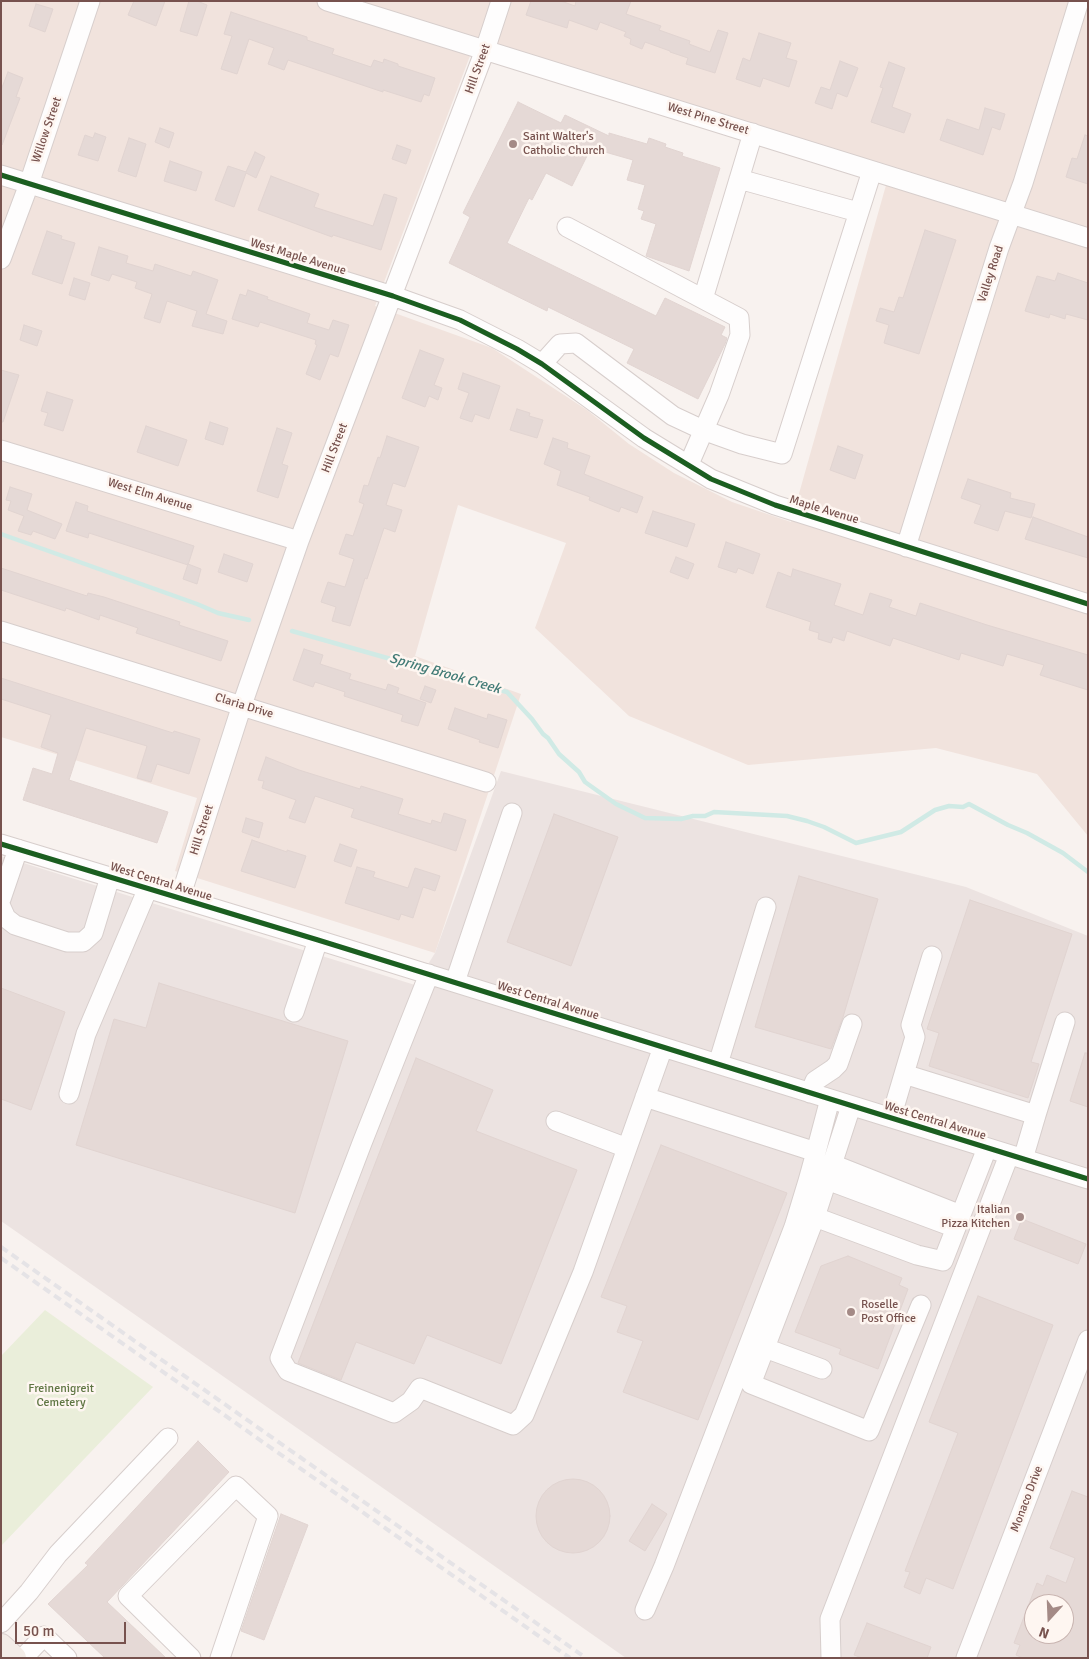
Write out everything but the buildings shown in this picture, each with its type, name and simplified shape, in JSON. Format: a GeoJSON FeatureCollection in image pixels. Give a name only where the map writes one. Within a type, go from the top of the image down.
{"type":"FeatureCollection","features":[{"type":"Feature","properties":{"kind":"main road"},"geometry":{"type":"LineString","coordinates":[[1,1646],[14,1658]]}},
{"type":"Feature","properties":{"kind":"street","name":"Willow Street"},"geometry":{"type":"LineString","coordinates":[[1,259],[29,184],[90,1]]}},
{"type":"Feature","properties":{"kind":"street","name":"West Pine Street"},"geometry":{"type":"LineString","coordinates":[[327,1],[1088,238]]}},
{"type":"Feature","properties":{"kind":"street","name":"Hill Street"},"geometry":{"type":"LineString","coordinates":[[180,898],[242,705],[299,541],[393,296],[485,50],[501,1]]}},
{"type":"Feature","properties":{"kind":"street","name":"Valley Road"},"geometry":{"type":"LineString","coordinates":[[906,547],[993,268],[1023,183],[1079,1]]}},
{"type":"Feature","properties":{"kind":"street"},"geometry":{"type":"LineString","coordinates":[[703,299],[753,133]]}},
{"type":"Feature","properties":{"kind":"street"},"geometry":{"type":"LineString","coordinates":[[542,364],[560,344],[576,343],[673,416],[742,444],[782,454],[872,170]]}},
{"type":"Feature","properties":{"kind":"street","name":"West Maple Avenue"},"geometry":{"type":"LineString","coordinates":[[1,175],[393,296],[460,320],[517,349],[542,364],[576,389]]}},
{"type":"Feature","properties":{"kind":"street"},"geometry":{"type":"LineString","coordinates":[[739,179],[858,212]]}},
{"type":"Feature","properties":{"kind":"street"},"geometry":{"type":"LineString","coordinates":[[568,227],[739,318],[740,335],[719,395],[689,464]]}},
{"type":"Feature","properties":{"kind":"street","name":"Maple Avenue"},"geometry":{"type":"LineString","coordinates":[[576,389],[644,438],[711,479],[775,505],[1088,604]]}},
{"type":"Feature","properties":{"kind":"street","name":"West Elm Avenue"},"geometry":{"type":"LineString","coordinates":[[1,450],[299,541]]}},
{"type":"Feature","properties":{"kind":"street","name":"Claria Drive"},"geometry":{"type":"LineString","coordinates":[[1,631],[486,782]]}},
{"type":"Feature","properties":{"kind":"street"},"geometry":{"type":"LineString","coordinates":[[455,982],[512,813]]}},
{"type":"Feature","properties":{"kind":"street"},"geometry":{"type":"LineString","coordinates":[[1,899],[9,847]]}},
{"type":"Feature","properties":{"kind":"street","name":"West Central Avenue"},"geometry":{"type":"LineString","coordinates":[[9,847],[429,974],[1088,1179]]}},
{"type":"Feature","properties":{"kind":"street"},"geometry":{"type":"LineString","coordinates":[[1,907],[6,918],[15,925],[67,942],[83,942],[93,933],[110,877]]}},
{"type":"Feature","properties":{"kind":"street"},"geometry":{"type":"LineString","coordinates":[[69,1094],[86,1034],[148,888]]}},
{"type":"Feature","properties":{"kind":"street"},"geometry":{"type":"LineString","coordinates":[[718,1064],[766,907]]}},
{"type":"Feature","properties":{"kind":"street"},"geometry":{"type":"LineString","coordinates":[[294,1012],[318,940]]}},
{"type":"Feature","properties":{"kind":"street"},"geometry":{"type":"LineString","coordinates":[[891,1118],[915,1037],[911,1025],[932,956]]}},
{"type":"Feature","properties":{"kind":"street"},"geometry":{"type":"LineString","coordinates":[[429,974],[280,1358],[288,1371],[394,1413],[410,1401],[420,1388],[513,1425],[524,1415],[583,1272],[663,1047]]}},
{"type":"Feature","properties":{"kind":"street"},"geometry":{"type":"LineString","coordinates":[[831,1658],[830,1619],[1016,1157],[1036,1115],[1065,1022]]}},
{"type":"Feature","properties":{"kind":"street"},"geometry":{"type":"LineString","coordinates":[[810,1093],[815,1081],[838,1064],[852,1024]]}},
{"type":"Feature","properties":{"kind":"street"},"geometry":{"type":"LineString","coordinates":[[904,1074],[1036,1115]]}},
{"type":"Feature","properties":{"kind":"street"},"geometry":{"type":"LineString","coordinates":[[645,1097],[816,1152]]}},
{"type":"Feature","properties":{"kind":"street"},"geometry":{"type":"LineString","coordinates":[[645,1610],[664,1566],[794,1227],[830,1099]]}},
{"type":"Feature","properties":{"kind":"street"},"geometry":{"type":"LineString","coordinates":[[851,1106],[815,1216],[751,1384],[869,1431],[921,1306]]}},
{"type":"Feature","properties":{"kind":"street"},"geometry":{"type":"LineString","coordinates":[[556,1121],[627,1148]]}},
{"type":"Feature","properties":{"kind":"street"},"geometry":{"type":"LineString","coordinates":[[815,1216],[917,1255],[943,1261],[987,1148]]}},
{"type":"Feature","properties":{"kind":"street"},"geometry":{"type":"LineString","coordinates":[[830,1172],[958,1222]]}},
{"type":"Feature","properties":{"kind":"street","name":"Monaco Drive"},"geometry":{"type":"LineString","coordinates":[[966,1658],[1088,1340]]}},
{"type":"Feature","properties":{"kind":"street"},"geometry":{"type":"LineString","coordinates":[[765,1348],[822,1369]]}},
{"type":"Feature","properties":{"kind":"street"},"geometry":{"type":"LineString","coordinates":[[1,1623],[30,1592],[58,1554],[168,1438]]}},
{"type":"Feature","properties":{"kind":"street"},"geometry":{"type":"LineString","coordinates":[[191,1658],[128,1596],[236,1486],[268,1516],[220,1658]]}},
{"type":"Feature","properties":{"kind":"street"},"geometry":{"type":"LineString","coordinates":[[22,1658],[44,1636],[67,1658]]}},
{"type":"Feature","properties":{"kind":"shaded area"},"geometry":{"type":"Polygon","coordinates":[[[1,1],[1088,1],[1088,836],[1037,774],[936,748],[748,765],[629,716],[535,628],[566,543],[458,505],[415,656],[521,694],[435,953],[175,871],[197,798],[1,737],[1,1]],[[476,40],[375,306],[492,348],[587,410],[629,444],[674,473],[732,502],[791,522],[890,171],[476,40]]]}},
{"type":"Feature","properties":{"kind":"shaded area"},"geometry":{"type":"Polygon","coordinates":[[[501,771],[966,887],[1088,936],[1088,1658],[626,1658],[1,1221],[1,856],[415,985],[435,953],[501,771]]]}},
{"type":"Feature","properties":{"kind":"green space","name":"Freinenigreit Cemetery"},"geometry":{"type":"Polygon","coordinates":[[[45,1310],[153,1387],[1,1546],[1,1356],[45,1310]]]}},
{"type":"Feature","properties":{"kind":"waterway","name":"Spring Brook Creek"},"geometry":{"type":"LineString","coordinates":[[1,534],[218,613],[249,620]]}},
{"type":"Feature","properties":{"kind":"waterway","name":"Spring Brook Creek"},"geometry":{"type":"LineString","coordinates":[[292,631],[507,692],[548,738],[559,754],[579,772],[585,782],[616,804],[645,818],[681,819],[705,816],[714,812],[787,816],[824,827],[856,843],[901,832],[935,810],[949,806],[963,807],[969,804],[1063,853],[1088,872]]}},
{"type":"Feature","properties":{"kind":"railway"},"geometry":{"type":"LineString","coordinates":[[1,1247],[586,1658]]}},
{"type":"Feature","properties":{"kind":"railway"},"geometry":{"type":"LineString","coordinates":[[1,1258],[570,1658]]}},
{"type":"Feature","properties":{"kind":"cycle path"},"geometry":{"type":"LineString","coordinates":[[1,175],[393,296],[460,320],[542,364],[644,438],[711,479],[775,505],[1088,604]]}},
{"type":"Feature","properties":{"kind":"cycle path"},"geometry":{"type":"LineString","coordinates":[[1,844],[318,940],[1088,1179]]}},
{"type":"Feature","properties":{"kind":"place","name":"Saint Walter's Catholic Church"},"geometry":{"type":"Point","coordinates":[513,144]}},
{"type":"Feature","properties":{"kind":"place","name":"Italian Pizza Kitchen"},"geometry":{"type":"Point","coordinates":[1020,1217]}},
{"type":"Feature","properties":{"kind":"place","name":"Roselle Post Office"},"geometry":{"type":"Point","coordinates":[851,1312]}}]}
